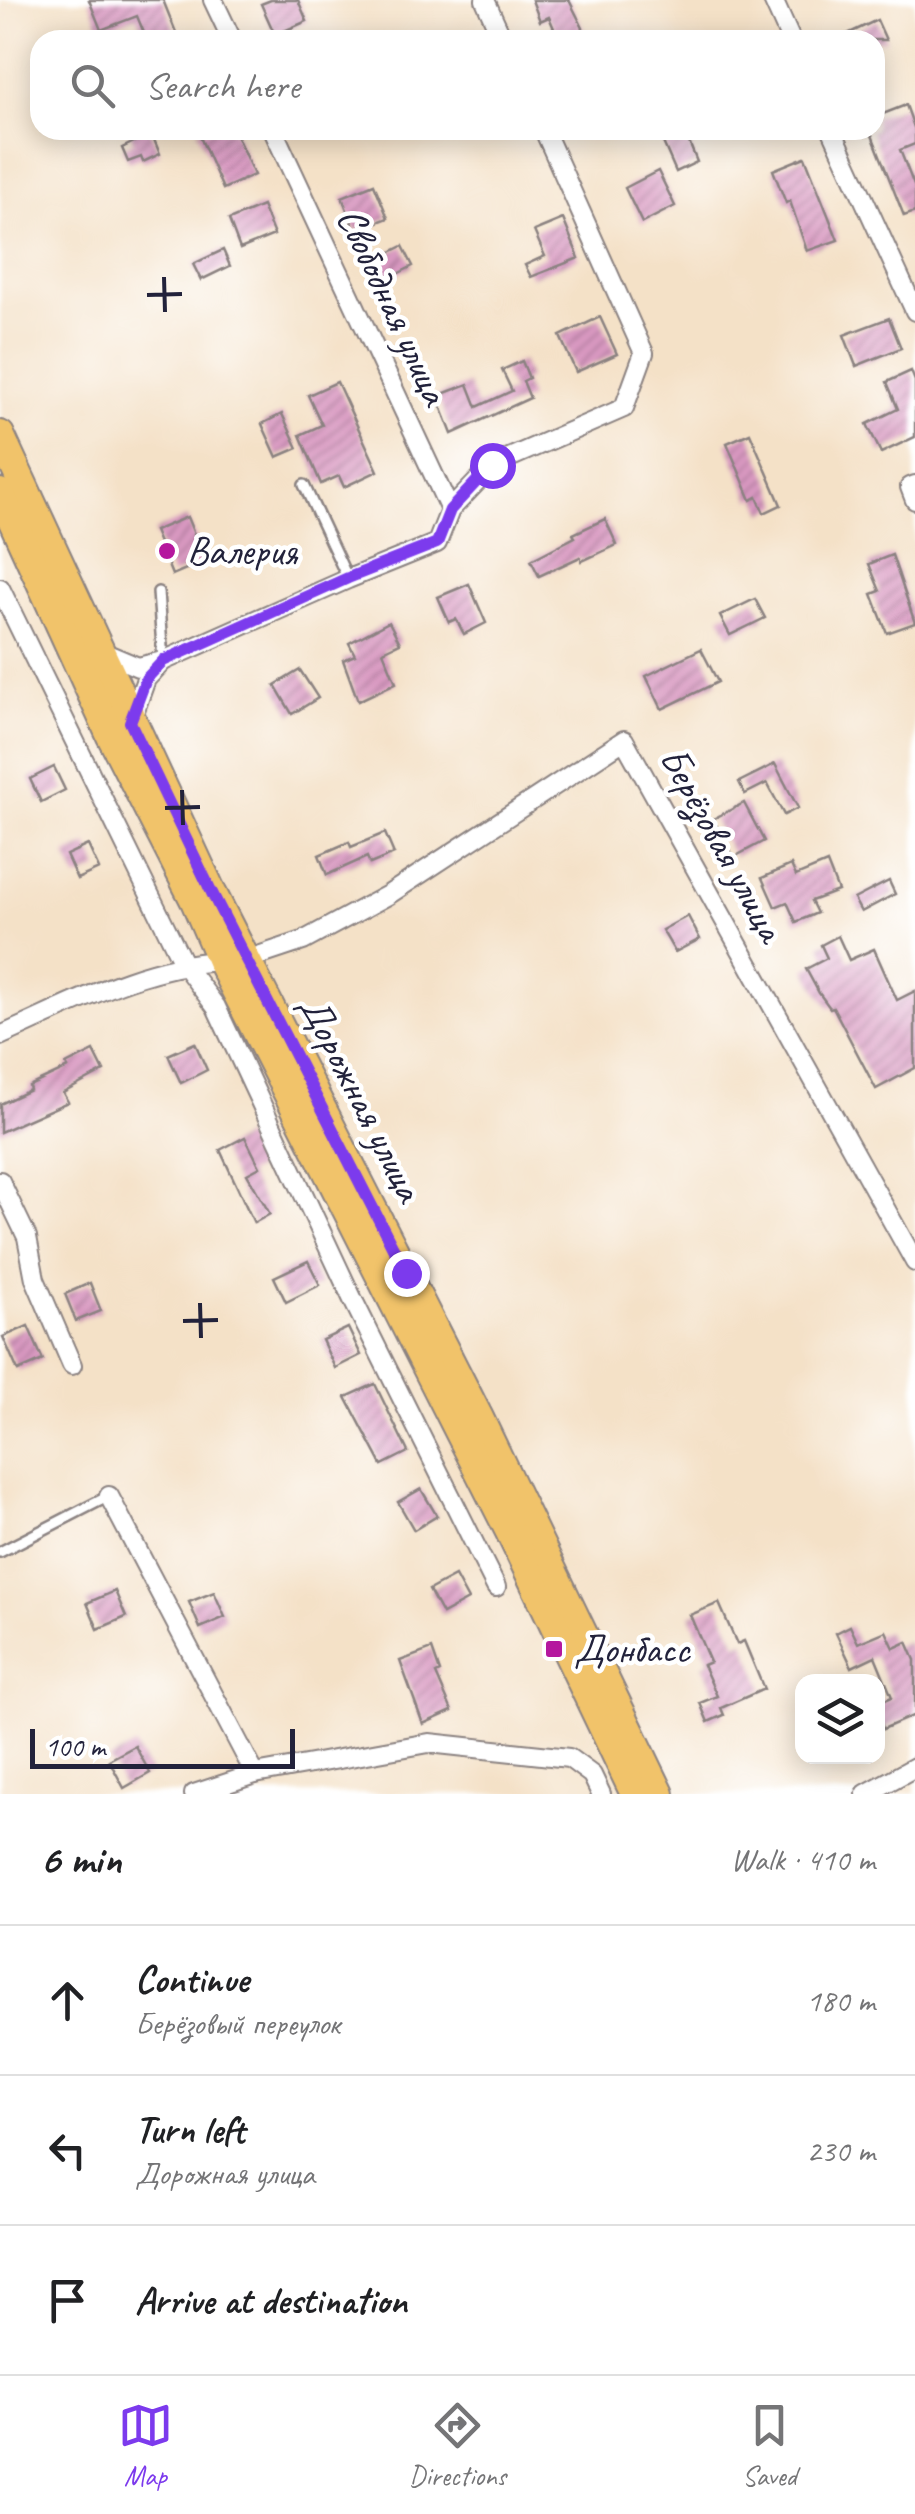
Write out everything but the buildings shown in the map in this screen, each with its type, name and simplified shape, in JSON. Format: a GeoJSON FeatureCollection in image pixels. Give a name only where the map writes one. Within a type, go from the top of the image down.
{"type":"FeatureCollection","features":[{"type":"Feature","properties":{"kind":"main road","name":"Дорожная улица"},"geometry":{"type":"LineString","coordinates":[[0,435],[233,960],[635,1794]]}},
{"type":"Feature","properties":{"kind":"main road","name":"Дорожная улица"},"geometry":{"type":"LineString","coordinates":[[0,493],[111,736],[195,901],[233,960],[480,1418],[660,1794]]}},
{"type":"Feature","properties":{"kind":"street"},"geometry":{"type":"LineString","coordinates":[[213,0],[227,30]]}},
{"type":"Feature","properties":{"kind":"street"},"geometry":{"type":"LineString","coordinates":[[485,0],[498,30]]}},
{"type":"Feature","properties":{"kind":"street"},"geometry":{"type":"LineString","coordinates":[[773,0],[786,30]]}},
{"type":"Feature","properties":{"kind":"street","name":"Свободная улица"},"geometry":{"type":"LineString","coordinates":[[279,140],[450,510]]}},
{"type":"Feature","properties":{"kind":"street"},"geometry":{"type":"LineString","coordinates":[[96,649],[138,667],[163,661],[348,578],[437,543],[450,510],[492,465],[624,408],[644,354],[548,140]]}},
{"type":"Feature","properties":{"kind":"street"},"geometry":{"type":"LineString","coordinates":[[837,140],[915,311]]}},
{"type":"Feature","properties":{"kind":"street"},"geometry":{"type":"LineString","coordinates":[[915,484],[910,487],[915,500]]}},
{"type":"Feature","properties":{"kind":"street"},"geometry":{"type":"LineString","coordinates":[[0,588],[183,963],[216,1007],[353,1300],[496,1587]]}},
{"type":"Feature","properties":{"kind":"street"},"geometry":{"type":"LineString","coordinates":[[130,722],[146,679],[163,661]]}},
{"type":"Feature","properties":{"kind":"street","name":"Берёзовая улица"},"geometry":{"type":"LineString","coordinates":[[233,960],[303,941],[388,894],[624,740],[915,1262]]}},
{"type":"Feature","properties":{"kind":"street"},"geometry":{"type":"LineString","coordinates":[[0,1036],[137,975],[183,963],[233,960]]}},
{"type":"Feature","properties":{"kind":"street"},"geometry":{"type":"LineString","coordinates":[[0,1181],[26,1237],[36,1278],[72,1364]]}},
{"type":"Feature","properties":{"kind":"street"},"geometry":{"type":"LineString","coordinates":[[108,1496],[255,1774]]}},
{"type":"Feature","properties":{"kind":"street"},"geometry":{"type":"LineString","coordinates":[[194,1794],[255,1774],[429,1743],[569,1758],[592,1775],[601,1794]]}},
{"type":"Feature","properties":{"kind":"street"},"geometry":{"type":"LineString","coordinates":[[866,1794],[915,1767]]}},
{"type":"Feature","properties":{"kind":"lane"},"geometry":{"type":"LineString","coordinates":[[304,485],[348,578]]}},
{"type":"Feature","properties":{"kind":"lane"},"geometry":{"type":"LineString","coordinates":[[158,592],[163,661]]}},
{"type":"Feature","properties":{"kind":"lane"},"geometry":{"type":"LineString","coordinates":[[0,1552],[108,1496]]}},
{"type":"Feature","properties":{"kind":"place","name":"Валерия"},"geometry":{"type":"Point","coordinates":[167,551]}},
{"type":"Feature","properties":{"kind":"place","name":"Донбасс"},"geometry":{"type":"Point","coordinates":[554,1649]}},
{"type":"Feature","properties":{"kind":"route"},"geometry":{"type":"LineString","coordinates":[[406,1273],[212,893],[130,722],[146,679],[163,661],[348,578],[437,543],[450,510],[492,465]]}}]}
